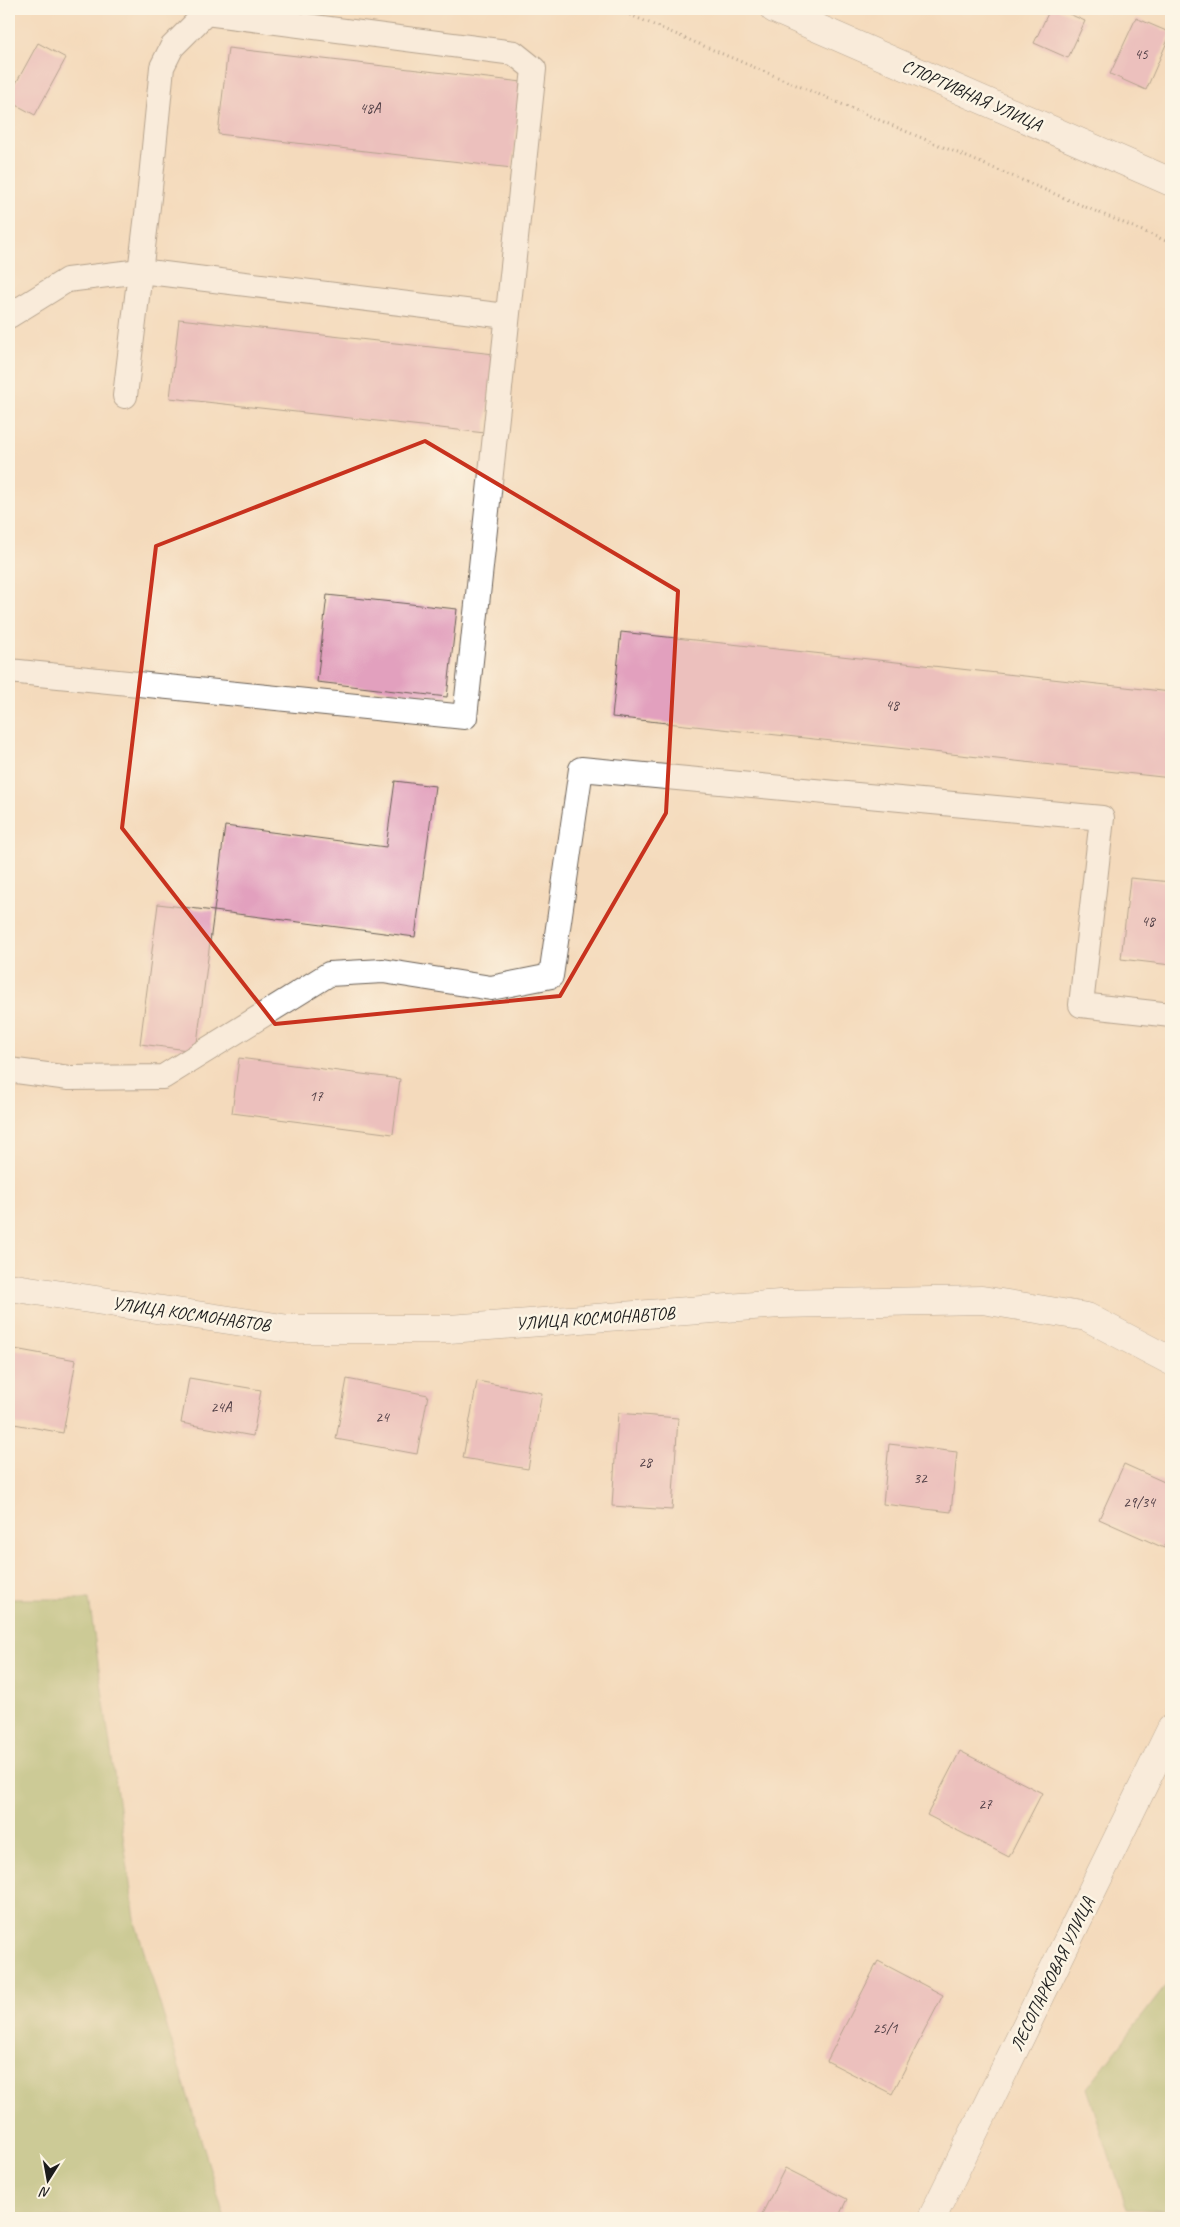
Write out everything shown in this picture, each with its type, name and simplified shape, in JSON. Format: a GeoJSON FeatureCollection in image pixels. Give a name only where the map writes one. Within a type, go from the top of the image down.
{"type":"FeatureCollection","features":[{"type":"Feature","properties":{"kind":"street","name":"СПОРТИВНАЯ УЛИЦА"},"geometry":{"type":"LineString","coordinates":[[774,9],[1171,182]]}},
{"type":"Feature","properties":{"kind":"street","name":"УЛИЦА КОСМОНАВТОВ"},"geometry":{"type":"LineString","coordinates":[[9,1287],[298,1329],[449,1329],[780,1304],[982,1300],[1087,1317],[1171,1361]]}},
{"type":"Feature","properties":{"kind":"street","name":"ЛЕСОПАРКОВАЯ УЛИЦА"},"geometry":{"type":"LineString","coordinates":[[932,2218],[1171,1730]]}},
{"type":"Feature","properties":{"kind":"lane"},"geometry":{"type":"LineString","coordinates":[[9,671],[465,717],[506,316],[534,69],[514,53],[207,11],[172,47],[162,68],[125,396]]}},
{"type":"Feature","properties":{"kind":"lane"},"geometry":{"type":"LineString","coordinates":[[9,316],[67,280],[140,271],[506,316]]}},
{"type":"Feature","properties":{"kind":"lane"},"geometry":{"type":"LineString","coordinates":[[9,1070],[68,1078],[163,1077],[329,974],[383,971],[491,988],[551,976],[582,769],[1102,818],[1081,1006],[1171,1015]]}},
{"type":"Feature","properties":{"kind":"path"},"geometry":{"type":"LineString","coordinates":[[616,9],[1171,243]]}},
{"type":"Feature","properties":{"kind":"highlighted area"},"geometry":{"type":"Polygon","coordinates":[[[425,441],[678,591],[666,813],[560,996],[275,1024],[122,828],[156,546],[425,441]]]}},
{"type":"Feature","properties":{"kind":"green space"},"geometry":{"type":"Polygon","coordinates":[[[9,1599],[89,1599],[136,1925],[225,2218],[9,2218],[9,1599]]]}},
{"type":"Feature","properties":{"kind":"green space"},"geometry":{"type":"Polygon","coordinates":[[[1171,1979],[1171,2211],[1127,2209],[1087,2088],[1171,1979]]]}},
{"type":"Feature","properties":{"kind":"building"},"geometry":{"type":"Polygon","coordinates":[[[1050,9],[1058,9],[1085,21],[1068,58],[1034,43],[1050,9]]]}},
{"type":"Feature","properties":{"kind":"building"},"geometry":{"type":"Polygon","coordinates":[[[1136,18],[1171,33],[1146,90],[1110,74],[1136,18]]]}},
{"type":"Feature","properties":{"kind":"building"},"geometry":{"type":"Polygon","coordinates":[[[38,43],[66,58],[35,115],[9,101],[9,96],[38,43]]]}},
{"type":"Feature","properties":{"kind":"building"},"geometry":{"type":"Polygon","coordinates":[[[228,48],[522,82],[512,168],[218,134],[228,48]]]}},
{"type":"Feature","properties":{"kind":"building"},"geometry":{"type":"Polygon","coordinates":[[[179,319],[494,354],[485,433],[170,398],[179,319]]]}},
{"type":"Feature","properties":{"kind":"building"},"geometry":{"type":"Polygon","coordinates":[[[327,595],[457,609],[447,697],[317,682],[327,595]]]}},
{"type":"Feature","properties":{"kind":"building"},"geometry":{"type":"Polygon","coordinates":[[[621,632],[1171,692],[1171,778],[612,717],[621,632]]]}},
{"type":"Feature","properties":{"kind":"building"},"geometry":{"type":"Polygon","coordinates":[[[395,781],[435,786],[415,937],[214,911],[225,826],[386,847],[395,781]]]}},
{"type":"Feature","properties":{"kind":"building"},"geometry":{"type":"Polygon","coordinates":[[[1130,878],[1171,882],[1171,965],[1121,959],[1130,878]]]}},
{"type":"Feature","properties":{"kind":"building"},"geometry":{"type":"Polygon","coordinates":[[[158,904],[214,911],[196,1051],[140,1044],[158,904]]]}},
{"type":"Feature","properties":{"kind":"building"},"geometry":{"type":"Polygon","coordinates":[[[239,1058],[400,1079],[393,1134],[232,1113],[239,1058]]]}},
{"type":"Feature","properties":{"kind":"building"},"geometry":{"type":"Polygon","coordinates":[[[9,1348],[76,1360],[63,1433],[9,1423],[9,1348]]]}},
{"type":"Feature","properties":{"kind":"building"},"geometry":{"type":"Polygon","coordinates":[[[189,1378],[261,1390],[253,1436],[181,1423],[189,1378]]]}},
{"type":"Feature","properties":{"kind":"building"},"geometry":{"type":"Polygon","coordinates":[[[347,1379],[428,1395],[417,1454],[336,1439],[347,1379]]]}},
{"type":"Feature","properties":{"kind":"building"},"geometry":{"type":"Polygon","coordinates":[[[477,1381],[542,1393],[528,1469],[463,1458],[477,1381]]]}},
{"type":"Feature","properties":{"kind":"building"},"geometry":{"type":"Polygon","coordinates":[[[618,1413],[678,1418],[672,1510],[612,1506],[618,1413]]]}},
{"type":"Feature","properties":{"kind":"building"},"geometry":{"type":"Polygon","coordinates":[[[889,1444],[957,1452],[951,1512],[883,1504],[889,1444]]]}},
{"type":"Feature","properties":{"kind":"building"},"geometry":{"type":"Polygon","coordinates":[[[1124,1464],[1171,1485],[1171,1531],[1164,1548],[1099,1519],[1124,1464]]]}},
{"type":"Feature","properties":{"kind":"building"},"geometry":{"type":"Polygon","coordinates":[[[960,1751],[1042,1793],[1009,1857],[927,1815],[960,1751]]]}},
{"type":"Feature","properties":{"kind":"building"},"geometry":{"type":"Polygon","coordinates":[[[878,1961],[943,1995],[892,2094],[827,2061],[878,1961]]]}},
{"type":"Feature","properties":{"kind":"building"},"geometry":{"type":"Polygon","coordinates":[[[785,2168],[847,2199],[838,2218],[760,2218],[785,2168]]]}}]}
